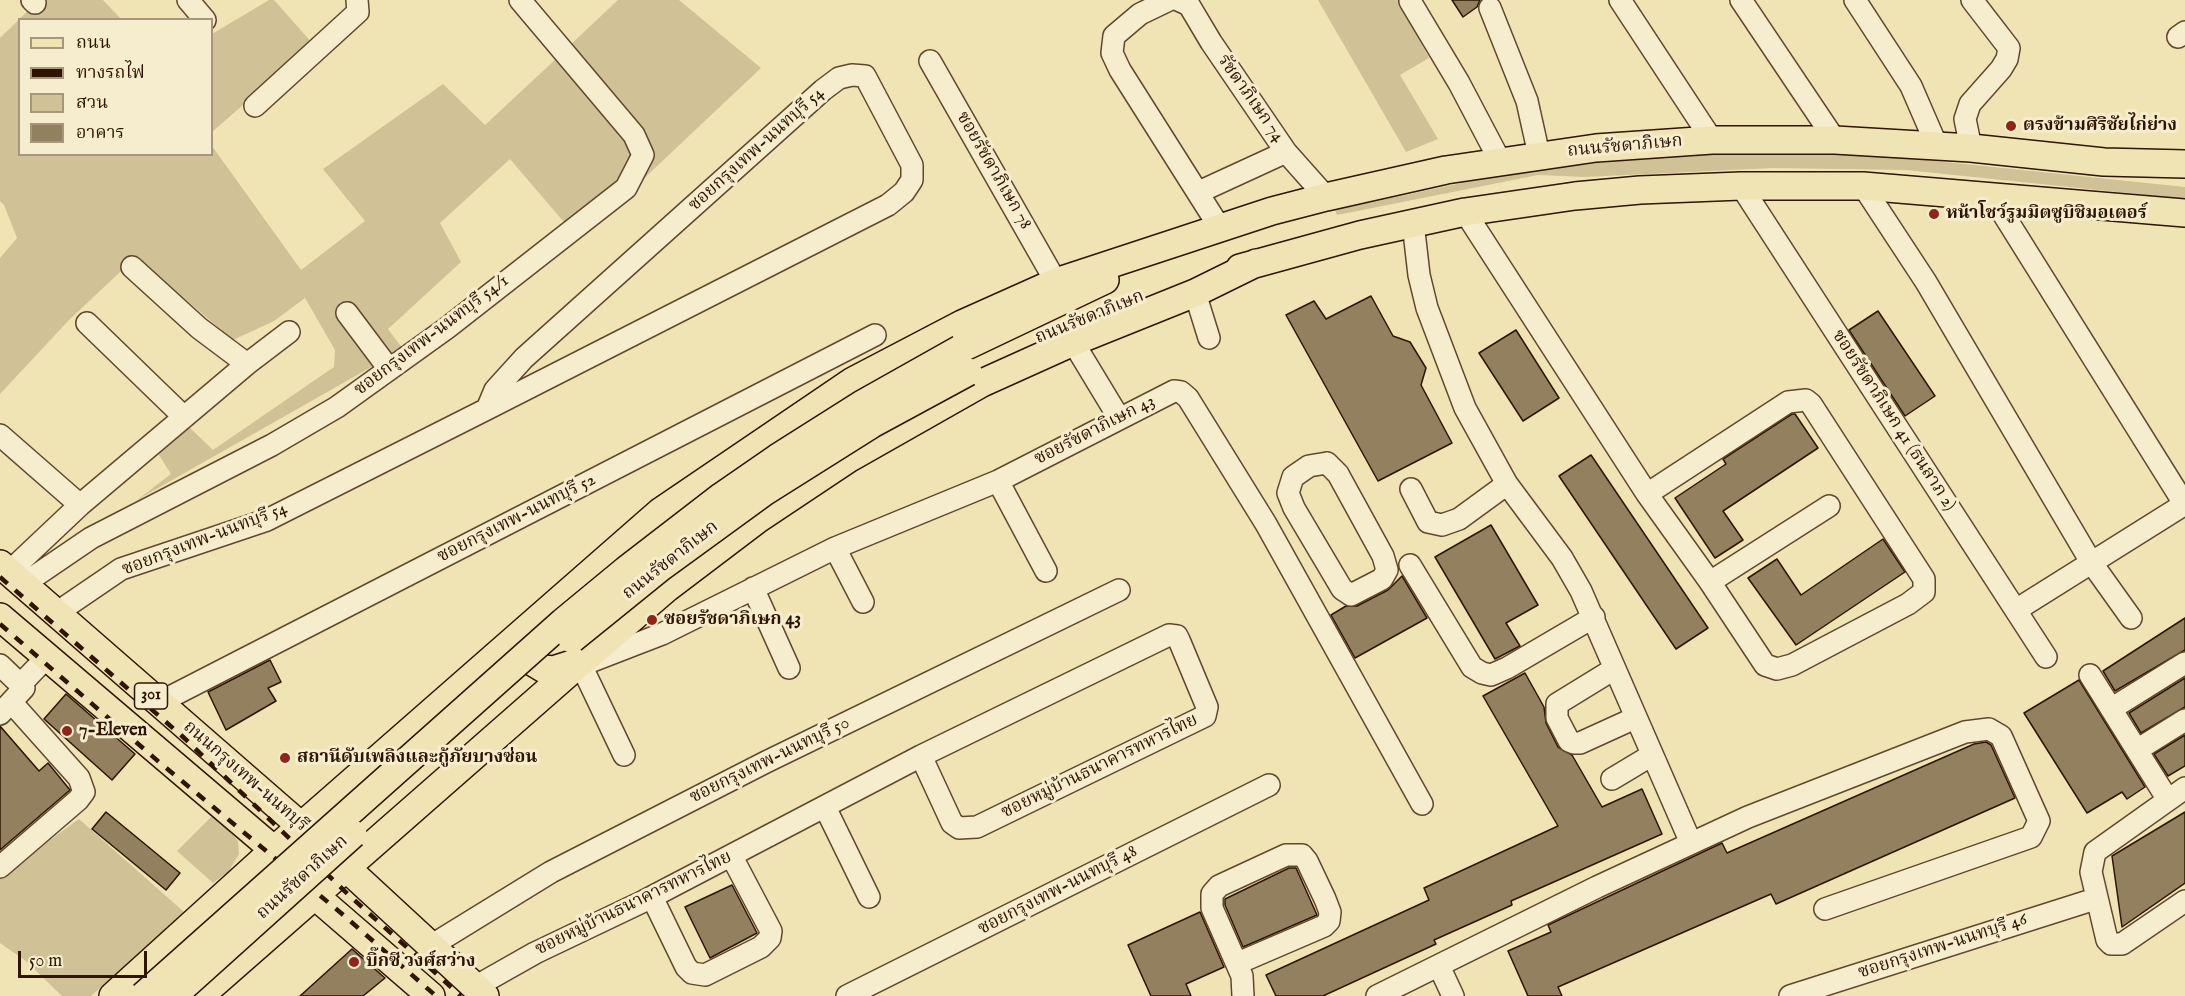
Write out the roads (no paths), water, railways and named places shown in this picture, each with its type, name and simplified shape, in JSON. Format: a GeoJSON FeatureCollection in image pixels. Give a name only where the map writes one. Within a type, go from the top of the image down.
{"type":"FeatureCollection","features":[{"type":"Feature","properties":{"kind":"main road","name":"ถนนรัชดาภิเษก"},"geometry":{"type":"LineString","coordinates":[[113,996],[274,849],[302,827],[660,512],[834,393],[909,350],[1056,282],[1220,228],[1326,197],[1392,181],[1500,161],[1618,146],[1712,140],[1835,140],[1971,148],[2104,162],[2185,164]]}},
{"type":"Feature","properties":{"kind":"main road","name":"ถนนรัชดาภิเษก"},"geometry":{"type":"LineString","coordinates":[[2104,162],[2185,179]]}},
{"type":"Feature","properties":{"kind":"main road","name":"ถนนรัชดาภิเษก"},"geometry":{"type":"LineString","coordinates":[[143,996],[563,622],[634,563],[777,458],[864,403],[964,361],[1173,286],[1256,263],[1465,212],[1575,196],[1741,186],[1863,186],[2184,214]]}},
{"type":"Feature","properties":{"kind":"main road","name":"ถนนรัชดาภิเษก"},"geometry":{"type":"LineString","coordinates":[[173,996],[546,661],[661,567],[814,458],[964,361],[1158,249]]}},
{"type":"Feature","properties":{"kind":"main road","name":"ถนนรัชดาภิเษก"},"geometry":{"type":"LineString","coordinates":[[200,996],[313,894],[580,664],[716,550],[807,485],[897,430],[982,383],[1073,342],[1195,293],[1256,263]]}},
{"type":"Feature","properties":{"kind":"main road","name":"ถนนกรุงเทพ-นนทบุรี"},"geometry":{"type":"LineString","coordinates":[[10,574],[302,827],[429,947],[480,991]]}},
{"type":"Feature","properties":{"kind":"main road"},"geometry":{"type":"LineString","coordinates":[[542,615],[526,642],[526,653],[534,663],[544,669],[553,670],[580,664]]}},
{"type":"Feature","properties":{"kind":"main road","name":"ถนนกรุงเทพ-นนทบุรี"},"geometry":{"type":"LineString","coordinates":[[0,617],[274,849],[313,894],[431,996]]}},
{"type":"Feature","properties":{"kind":"street"},"geometry":{"type":"LineString","coordinates":[[188,0],[203,18]]}},
{"type":"Feature","properties":{"kind":"street"},"geometry":{"type":"LineString","coordinates":[[255,106],[358,12],[357,0]]}},
{"type":"Feature","properties":{"kind":"street","name":"ซอยกรุงเทพ-นนทบุรี 54/1"},"geometry":{"type":"LineString","coordinates":[[10,574],[92,538],[272,445],[337,407],[447,328],[626,188],[644,155],[634,135],[520,0]]}},
{"type":"Feature","properties":{"kind":"street"},"geometry":{"type":"LineString","coordinates":[[1169,0],[1140,14],[1114,36],[1112,53],[1120,70],[1220,228]]}},
{"type":"Feature","properties":{"kind":"street","name":"รัชดาภิเษก 74"},"geometry":{"type":"LineString","coordinates":[[1178,0],[1189,6],[1286,152],[1326,197]]}},
{"type":"Feature","properties":{"kind":"street"},"geometry":{"type":"LineString","coordinates":[[1620,0],[1712,140]]}},
{"type":"Feature","properties":{"kind":"street"},"geometry":{"type":"LineString","coordinates":[[1741,0],[1835,140]]}},
{"type":"Feature","properties":{"kind":"street"},"geometry":{"type":"LineString","coordinates":[[1855,0],[1911,86],[1937,146]]}},
{"type":"Feature","properties":{"kind":"street"},"geometry":{"type":"LineString","coordinates":[[1971,148],[1965,120],[1970,104],[2001,69],[2007,59],[2009,48],[1972,0]]}},
{"type":"Feature","properties":{"kind":"street"},"geometry":{"type":"LineString","coordinates":[[1410,1],[1459,83],[1500,161]]}},
{"type":"Feature","properties":{"kind":"street"},"geometry":{"type":"LineString","coordinates":[[1490,8],[1527,101],[1539,155]]}},
{"type":"Feature","properties":{"kind":"street","name":"ซอยรัชดาภิเษก 78"},"geometry":{"type":"LineString","coordinates":[[930,61],[1056,282]]}},
{"type":"Feature","properties":{"kind":"street","name":"ซอยกรุงเทพ-นนทบุรี 54"},"geometry":{"type":"LineString","coordinates":[[55,614],[121,569],[267,520],[487,409],[888,205],[904,192],[912,180],[912,165],[865,76],[852,75],[840,78],[823,90],[524,358],[495,390],[487,409]]}},
{"type":"Feature","properties":{"kind":"street"},"geometry":{"type":"LineString","coordinates":[[1199,192],[1286,152]]}},
{"type":"Feature","properties":{"kind":"street","name":"ซอยรัชดาภิเษก 41 (ธนลาภ 2)"},"geometry":{"type":"LineString","coordinates":[[1741,186],[2046,657]]}},
{"type":"Feature","properties":{"kind":"street"},"geometry":{"type":"LineString","coordinates":[[1863,186],[1926,282],[2091,562],[2132,618]]}},
{"type":"Feature","properties":{"kind":"street"},"geometry":{"type":"LineString","coordinates":[[1992,196],[2185,504],[2016,610]]}},
{"type":"Feature","properties":{"kind":"street"},"geometry":{"type":"LineString","coordinates":[[1465,212],[1647,494],[1710,582],[1761,660],[1777,669],[1792,665],[1908,604],[1921,595],[1925,587],[1918,569],[1811,404],[1806,400],[1788,402],[1647,494]]}},
{"type":"Feature","properties":{"kind":"street"},"geometry":{"type":"LineString","coordinates":[[1413,223],[1419,275],[1438,338],[1465,408],[1507,484],[1562,558],[1594,617],[1635,718],[1691,843]]}},
{"type":"Feature","properties":{"kind":"street"},"geometry":{"type":"LineString","coordinates":[[132,267],[199,328],[247,364]]}},
{"type":"Feature","properties":{"kind":"street"},"geometry":{"type":"LineString","coordinates":[[1195,293],[1209,338]]}},
{"type":"Feature","properties":{"kind":"street"},"geometry":{"type":"LineString","coordinates":[[347,313],[389,369]]}},
{"type":"Feature","properties":{"kind":"street"},"geometry":{"type":"LineString","coordinates":[[87,323],[184,417]]}},
{"type":"Feature","properties":{"kind":"street"},"geometry":{"type":"LineString","coordinates":[[10,574],[80,505],[247,364],[290,332]]}},
{"type":"Feature","properties":{"kind":"street","name":"ซอยกรุงเทพ-นนทบุรี 52"},"geometry":{"type":"LineString","coordinates":[[162,705],[185,690],[875,334]]}},
{"type":"Feature","properties":{"kind":"street"},"geometry":{"type":"LineString","coordinates":[[1073,342],[1119,418]]}},
{"type":"Feature","properties":{"kind":"street","name":"ซอยรัชดาภิเษก 43"},"geometry":{"type":"LineString","coordinates":[[580,664],[662,634],[835,548],[998,481],[1174,391],[1181,392],[1188,398],[1266,524],[1422,804]]}},
{"type":"Feature","properties":{"kind":"street"},"geometry":{"type":"LineString","coordinates":[[0,435],[80,505]]}},
{"type":"Feature","properties":{"kind":"street"},"geometry":{"type":"LineString","coordinates":[[1327,463],[1338,474],[1383,556],[1387,570],[1382,579],[1351,595],[1342,589],[1294,508],[1288,493],[1293,477],[1309,466],[1327,463]]}},
{"type":"Feature","properties":{"kind":"street"},"geometry":{"type":"LineString","coordinates":[[998,481],[1047,571]]}},
{"type":"Feature","properties":{"kind":"street"},"geometry":{"type":"LineString","coordinates":[[1411,489],[1428,522],[1442,525],[1459,519],[1507,484]]}},
{"type":"Feature","properties":{"kind":"street"},"geometry":{"type":"LineString","coordinates":[[1710,582],[1829,506]]}},
{"type":"Feature","properties":{"kind":"street"},"geometry":{"type":"LineString","coordinates":[[1266,524],[1294,508]]}},
{"type":"Feature","properties":{"kind":"street"},"geometry":{"type":"LineString","coordinates":[[835,548],[863,602]]}},
{"type":"Feature","properties":{"kind":"street"},"geometry":{"type":"LineString","coordinates":[[1410,565],[1472,668],[1482,673],[1491,675],[1507,668],[1594,617]]}},
{"type":"Feature","properties":{"kind":"street"},"geometry":{"type":"LineString","coordinates":[[753,588],[789,668]]}},
{"type":"Feature","properties":{"kind":"street","name":"ซอยกรุงเทพ-นนทบุรี 50"},"geometry":{"type":"LineString","coordinates":[[429,947],[571,861],[766,762],[1119,590]]}},
{"type":"Feature","properties":{"kind":"street","name":"ซอยหมู่บ้านธนาคารทหารไทย"},"geometry":{"type":"LineString","coordinates":[[480,991],[535,952],[732,857],[921,756],[1170,634],[1177,636],[1207,706],[1205,716],[977,827],[959,828],[952,823],[921,756]]}},
{"type":"Feature","properties":{"kind":"street"},"geometry":{"type":"LineString","coordinates":[[21,684],[46,658]]}},
{"type":"Feature","properties":{"kind":"street"},"geometry":{"type":"LineString","coordinates":[[2111,709],[2185,663]]}},
{"type":"Feature","properties":{"kind":"street"},"geometry":{"type":"LineString","coordinates":[[580,664],[624,755]]}},
{"type":"Feature","properties":{"kind":"street"},"geometry":{"type":"LineString","coordinates":[[0,665],[21,684],[24,690],[6,709],[79,778],[84,792],[78,800],[0,867]]}},
{"type":"Feature","properties":{"kind":"street"},"geometry":{"type":"LineString","coordinates":[[1614,669],[1557,704],[1557,718],[1569,741],[1574,743],[1580,743],[1635,718]]}},
{"type":"Feature","properties":{"kind":"street"},"geometry":{"type":"LineString","coordinates":[[2090,675],[2137,750],[2177,794],[2095,852],[2091,872],[2095,899],[2107,940],[2115,945],[2122,944],[2185,901]]}},
{"type":"Feature","properties":{"kind":"street"},"geometry":{"type":"LineString","coordinates":[[2137,750],[2185,720]]}},
{"type":"Feature","properties":{"kind":"street"},"geometry":{"type":"LineString","coordinates":[[1377,996],[1691,843],[1820,788],[1965,732],[1989,729],[2001,736],[2039,821],[2031,837],[1825,909]]}},
{"type":"Feature","properties":{"kind":"street"},"geometry":{"type":"LineString","coordinates":[[1612,779],[1652,755]]}},
{"type":"Feature","properties":{"kind":"street","name":"ซอยกรุงเทพ-นนทบุรี 48"},"geometry":{"type":"LineString","coordinates":[[847,996],[1269,785]]}},
{"type":"Feature","properties":{"kind":"street"},"geometry":{"type":"LineString","coordinates":[[825,807],[869,897]]}},
{"type":"Feature","properties":{"kind":"street"},"geometry":{"type":"LineString","coordinates":[[1238,963],[1324,926],[1329,921],[1330,912],[1325,899],[1302,855],[1286,855],[1219,886],[1212,894],[1212,908],[1238,963],[1244,983],[1243,996]]}},
{"type":"Feature","properties":{"kind":"street"},"geometry":{"type":"LineString","coordinates":[[652,897],[686,967],[692,973],[705,975],[761,947],[770,938],[771,931],[732,857]]}},
{"type":"Feature","properties":{"kind":"street","name":"ซอยกรุงเทพ-นนทบุรี 46"},"geometry":{"type":"LineString","coordinates":[[1790,996],[2095,899]]}},
{"type":"Feature","properties":{"kind":"street"},"geometry":{"type":"LineString","coordinates":[[1439,966],[1453,996]]}},
{"type":"Feature","properties":{"kind":"railway"},"geometry":{"type":"LineString","coordinates":[[0,577],[182,736],[352,898],[461,996]]}},
{"type":"Feature","properties":{"kind":"railway"},"geometry":{"type":"LineString","coordinates":[[0,624],[436,996]]}},
{"type":"Feature","properties":{"kind":"place","name":"ตรงข้ามศิริชัยไก่ย่าง"},"geometry":{"type":"Point","coordinates":[2011,126]}},
{"type":"Feature","properties":{"kind":"place","name":"หน้าโชว์รูมมิตซูบิชิมอเตอร์"},"geometry":{"type":"Point","coordinates":[1934,214]}},
{"type":"Feature","properties":{"kind":"place","name":"ซอยรัชดาภิเษก 43"},"geometry":{"type":"Point","coordinates":[652,620]}},
{"type":"Feature","properties":{"kind":"place","name":"7-Eleven"},"geometry":{"type":"Point","coordinates":[67,731]}},
{"type":"Feature","properties":{"kind":"place","name":"สถานีดับเพลิงและกู้ภัยบางซ่อน"},"geometry":{"type":"Point","coordinates":[285,758]}},
{"type":"Feature","properties":{"kind":"place","name":"บิ๊กซี วงศ์สว่าง"},"geometry":{"type":"Point","coordinates":[354,962]}}]}
